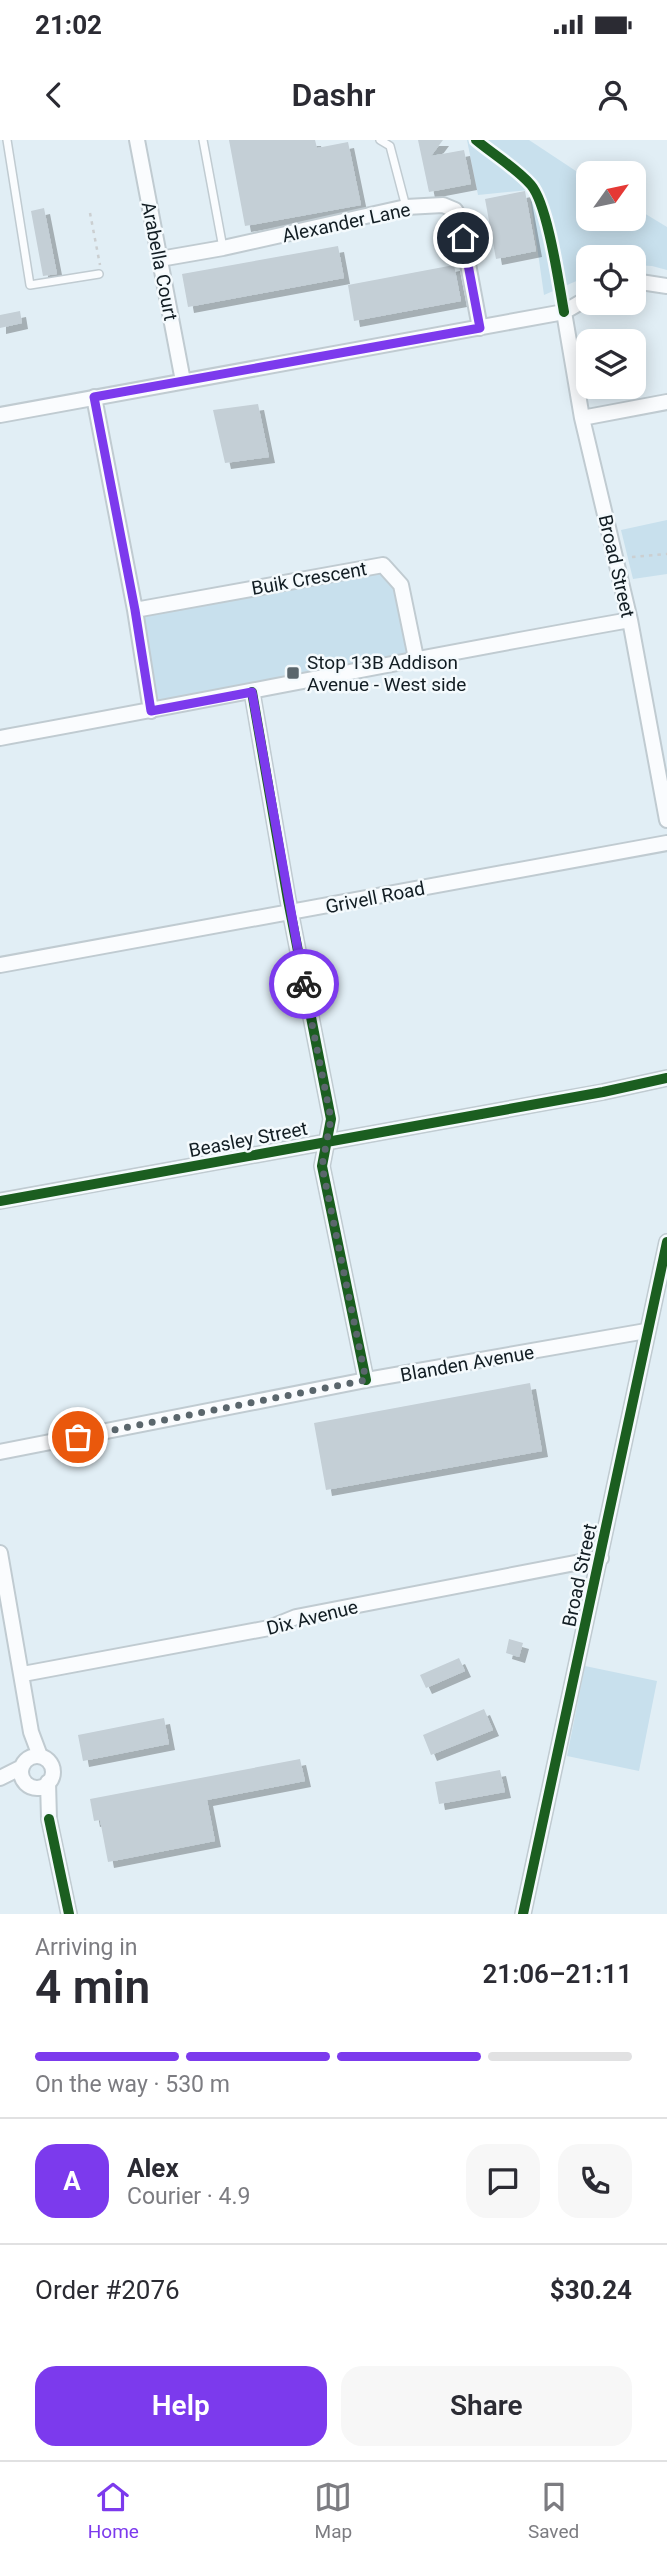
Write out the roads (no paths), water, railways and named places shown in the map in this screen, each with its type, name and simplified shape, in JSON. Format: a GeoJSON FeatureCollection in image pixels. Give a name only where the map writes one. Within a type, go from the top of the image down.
{"type":"FeatureCollection","features":[{"type":"Feature","properties":{"kind":"street","name":"Arabella Court"},"geometry":{"type":"LineString","coordinates":[[138,140],[183,381]]}},
{"type":"Feature","properties":{"kind":"street","name":"Alexander Lane"},"geometry":{"type":"LineString","coordinates":[[160,259],[223,248],[406,207],[443,205],[455,210],[459,216],[480,328]]}},
{"type":"Feature","properties":{"kind":"street"},"geometry":{"type":"LineString","coordinates":[[646,283],[667,286]]}},
{"type":"Feature","properties":{"kind":"street"},"geometry":{"type":"LineString","coordinates":[[0,415],[564,312],[576,305]]}},
{"type":"Feature","properties":{"kind":"street","name":"Broad Street"},"geometry":{"type":"LineString","coordinates":[[564,312],[582,418],[630,620],[667,820]]}},
{"type":"Feature","properties":{"kind":"street"},"geometry":{"type":"LineString","coordinates":[[94,397],[135,610],[151,711]]}},
{"type":"Feature","properties":{"kind":"street"},"geometry":{"type":"LineString","coordinates":[[582,418],[667,402]]}},
{"type":"Feature","properties":{"kind":"street","name":"Buik Crescent"},"geometry":{"type":"LineString","coordinates":[[135,610],[383,565],[401,585],[416,658]]}},
{"type":"Feature","properties":{"kind":"street"},"geometry":{"type":"LineString","coordinates":[[0,738],[630,620]]}},
{"type":"Feature","properties":{"kind":"street"},"geometry":{"type":"LineString","coordinates":[[252,692],[290,913],[331,1119],[322,1166],[366,1380]]}},
{"type":"Feature","properties":{"kind":"street","name":"Grivell Road"},"geometry":{"type":"LineString","coordinates":[[0,965],[667,843]]}},
{"type":"Feature","properties":{"kind":"street","name":"Beasley Street"},"geometry":{"type":"LineString","coordinates":[[0,1201],[603,1092],[667,1078]]}},
{"type":"Feature","properties":{"kind":"street","name":"Broad Street"},"geometry":{"type":"LineString","coordinates":[[523,1914],[667,1242]]}},
{"type":"Feature","properties":{"kind":"street","name":"Blanden Avenue"},"geometry":{"type":"LineString","coordinates":[[0,1452],[366,1380],[646,1331]]}},
{"type":"Feature","properties":{"kind":"street"},"geometry":{"type":"LineString","coordinates":[[0,1553],[31,1732],[30,1760],[21,1774],[49,1819]]}},
{"type":"Feature","properties":{"kind":"street","name":"Dix Avenue"},"geometry":{"type":"LineString","coordinates":[[23,1675],[270,1628],[296,1617],[601,1558]]}},
{"type":"Feature","properties":{"kind":"street"},"geometry":{"type":"LineString","coordinates":[[0,1781],[30,1760],[50,1763],[53,1770],[48,1782],[49,1819],[69,1914]]}},
{"type":"Feature","properties":{"kind":"street"},"geometry":{"type":"LineString","coordinates":[[0,1781],[40,1787],[48,1782]]}},
{"type":"Feature","properties":{"kind":"lane"},"geometry":{"type":"LineString","coordinates":[[7,140],[30,285],[100,270]]}},
{"type":"Feature","properties":{"kind":"lane"},"geometry":{"type":"LineString","coordinates":[[203,140],[223,248]]}},
{"type":"Feature","properties":{"kind":"lane"},"geometry":{"type":"LineString","coordinates":[[380,140],[390,146],[406,207]]}},
{"type":"Feature","properties":{"kind":"place","name":"Stop 13B Addison Avenue - West side"},"geometry":{"type":"Point","coordinates":[293,673]}}]}
